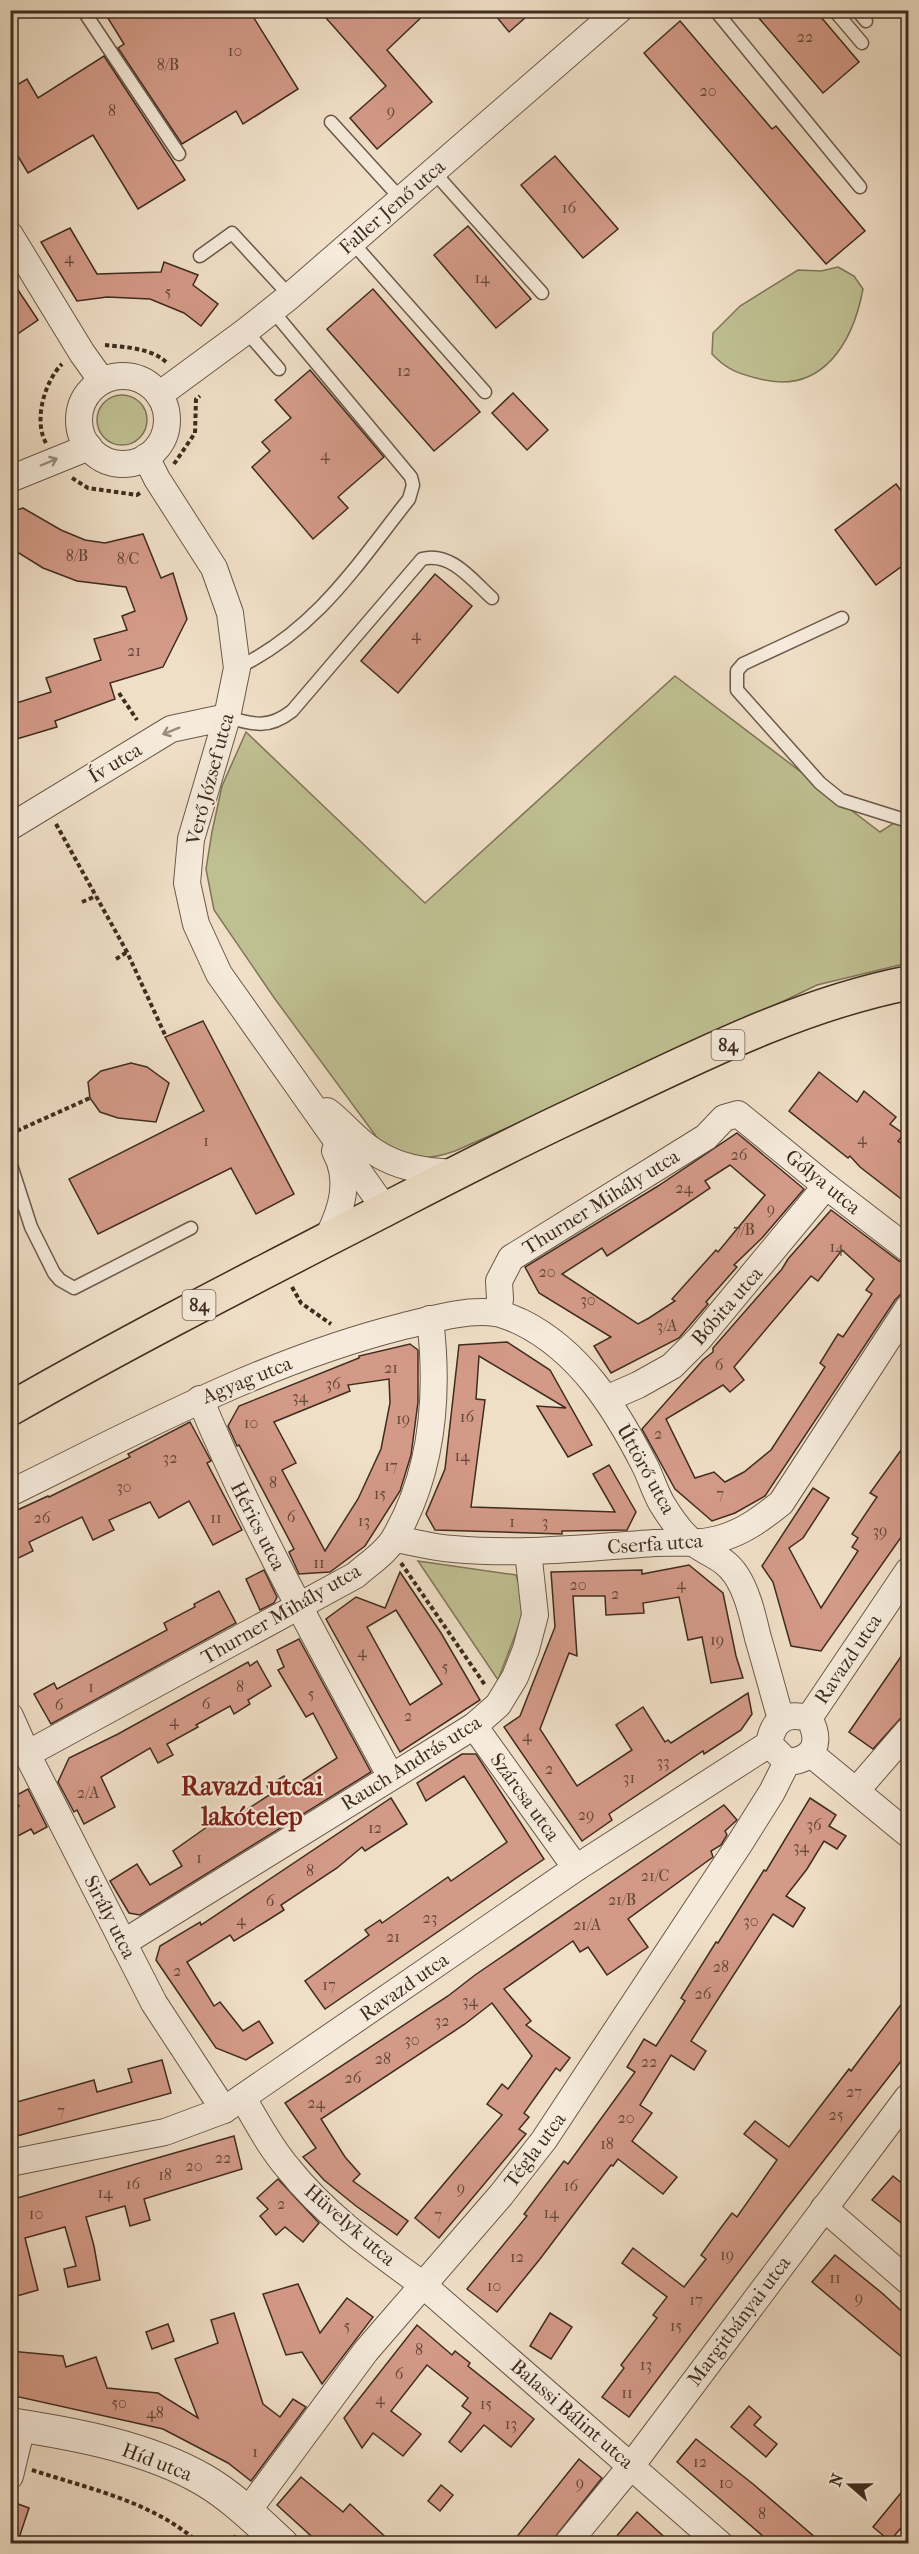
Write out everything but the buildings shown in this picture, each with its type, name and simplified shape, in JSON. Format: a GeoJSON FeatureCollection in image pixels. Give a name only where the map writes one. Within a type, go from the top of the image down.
{"type":"FeatureCollection","features":[{"type":"Feature","properties":{"kind":"main road","name":"84"},"geometry":{"type":"LineString","coordinates":[[10,1409],[151,1330],[328,1237],[453,1173],[670,1070],[817,1007],[909,983]]}},
{"type":"Feature","properties":{"kind":"street","name":"Faller Jenő utca"},"geometry":{"type":"LineString","coordinates":[[159,395],[281,303],[616,12]]}},
{"type":"Feature","properties":{"kind":"street"},"geometry":{"type":"LineString","coordinates":[[10,235],[82,353],[102,381]]}},
{"type":"Feature","properties":{"kind":"street"},"geometry":{"type":"LineString","coordinates":[[114,376],[127,376],[151,386],[159,395],[165,408],[166,422],[160,442],[146,457],[122,464],[109,462],[88,447],[80,430],[80,411],[84,399],[92,388],[114,376]]}},
{"type":"Feature","properties":{"kind":"street"},"geometry":{"type":"LineString","coordinates":[[10,479],[88,447]]}},
{"type":"Feature","properties":{"kind":"street","name":"Verő József utca"},"geometry":{"type":"LineString","coordinates":[[146,457],[157,479],[214,568],[230,613],[237,668],[227,717],[191,839],[187,883],[196,924],[219,974],[377,1202],[385,1209]]}},
{"type":"Feature","properties":{"kind":"street","name":"Ív utca"},"geometry":{"type":"LineString","coordinates":[[10,827],[171,729],[227,717]]}},
{"type":"Feature","properties":{"kind":"street"},"geometry":{"type":"LineString","coordinates":[[305,1095],[372,1151],[409,1168],[425,1172],[453,1173]]}},
{"type":"Feature","properties":{"kind":"street"},"geometry":{"type":"LineString","coordinates":[[305,1095],[338,1156],[344,1175],[341,1206],[328,1237]]}},
{"type":"Feature","properties":{"kind":"street","name":"Gólya utca"},"geometry":{"type":"LineString","coordinates":[[738,1114],[826,1186],[909,1249]]}},
{"type":"Feature","properties":{"kind":"street","name":"Thurner Mihály utca"},"geometry":{"type":"LineString","coordinates":[[498,1313],[499,1281],[511,1258],[706,1137],[724,1118],[738,1114]]}},
{"type":"Feature","properties":{"kind":"street"},"geometry":{"type":"LineString","coordinates":[[372,1151],[386,1185],[388,1195],[385,1209]]}},
{"type":"Feature","properties":{"kind":"street","name":"Bóbita utca"},"geometry":{"type":"LineString","coordinates":[[606,1399],[672,1366],[714,1322],[826,1186]]}},
{"type":"Feature","properties":{"kind":"street","name":"Cserfa utca"},"geometry":{"type":"LineString","coordinates":[[392,1542],[451,1549],[528,1551],[598,1549],[656,1543],[693,1544],[722,1538],[754,1524],[781,1503],[909,1308]]}},
{"type":"Feature","properties":{"kind":"street","name":"Agyag utca"},"geometry":{"type":"LineString","coordinates":[[10,1493],[200,1399],[354,1339],[430,1319],[468,1313],[498,1313]]}},
{"type":"Feature","properties":{"kind":"street","name":"Úttörő utca"},"geometry":{"type":"LineString","coordinates":[[498,1313],[522,1323],[564,1352],[589,1376],[606,1399],[646,1467],[661,1502],[693,1544],[718,1556],[737,1576],[749,1603],[781,1719]]}},
{"type":"Feature","properties":{"kind":"street","name":"Thurner Mihály utca"},"geometry":{"type":"LineString","coordinates":[[27,1754],[356,1575],[392,1542],[413,1499],[431,1432],[435,1361],[430,1319]]}},
{"type":"Feature","properties":{"kind":"street","name":"Hérics utca"},"geometry":{"type":"LineString","coordinates":[[200,1399],[226,1463],[298,1607],[391,1777]]}},
{"type":"Feature","properties":{"kind":"street","name":"Rauch András utca"},"geometry":{"type":"LineString","coordinates":[[123,1943],[474,1726],[498,1705],[515,1677],[535,1615],[528,1551]]}},
{"type":"Feature","properties":{"kind":"street","name":"Ravazd utca"},"geometry":{"type":"LineString","coordinates":[[809,1718],[909,1571]]}},
{"type":"Feature","properties":{"kind":"street","name":"Ravazd utca"},"geometry":{"type":"LineString","coordinates":[[781,1719],[796,1715],[809,1718]]}},
{"type":"Feature","properties":{"kind":"street","name":"Sirály utca"},"geometry":{"type":"LineString","coordinates":[[10,1716],[27,1754],[154,2003],[234,2104]]}},
{"type":"Feature","properties":{"kind":"street","name":"Ravazd utca"},"geometry":{"type":"LineString","coordinates":[[809,1718],[815,1730],[816,1741],[811,1754]]}},
{"type":"Feature","properties":{"kind":"street"},"geometry":{"type":"LineString","coordinates":[[781,1719],[771,1730],[769,1744],[787,1762],[800,1761],[811,1754],[909,1834]]}},
{"type":"Feature","properties":{"kind":"street","name":"Szárcsa utca"},"geometry":{"type":"LineString","coordinates":[[474,1726],[576,1868]]}},
{"type":"Feature","properties":{"kind":"street"},"geometry":{"type":"LineString","coordinates":[[856,1791],[909,1731]]}},
{"type":"Feature","properties":{"kind":"street","name":"Ravazd utca"},"geometry":{"type":"LineString","coordinates":[[10,2163],[165,2132],[234,2104],[576,1868],[769,1744]]}},
{"type":"Feature","properties":{"kind":"street","name":"Tégla utca"},"geometry":{"type":"LineString","coordinates":[[242,2524],[366,2351],[501,2195],[544,2140],[740,1843],[772,1792],[787,1762]]}},
{"type":"Feature","properties":{"kind":"street","name":"Margitbányai utca"},"geometry":{"type":"LineString","coordinates":[[567,2544],[631,2466],[909,2097]]}},
{"type":"Feature","properties":{"kind":"street","name":"Hüvelyk utca"},"geometry":{"type":"LineString","coordinates":[[234,2104],[321,2205],[371,2247],[423,2285]]}},
{"type":"Feature","properties":{"kind":"street"},"geometry":{"type":"LineString","coordinates":[[824,2208],[909,2280]]}},
{"type":"Feature","properties":{"kind":"street","name":"Balassi Bálint utca"},"geometry":{"type":"LineString","coordinates":[[423,2285],[720,2544]]}},
{"type":"Feature","properties":{"kind":"street"},"geometry":{"type":"LineString","coordinates":[[13,2470],[16,2425]]}},
{"type":"Feature","properties":{"kind":"street","name":"Híd utca"},"geometry":{"type":"LineString","coordinates":[[16,2425],[99,2442],[163,2460],[204,2480],[242,2524],[282,2544]]}},
{"type":"Feature","properties":{"kind":"lane"},"geometry":{"type":"LineString","coordinates":[[83,10],[179,154]]}},
{"type":"Feature","properties":{"kind":"lane"},"geometry":{"type":"LineString","coordinates":[[715,10],[860,187]]}},
{"type":"Feature","properties":{"kind":"lane"},"geometry":{"type":"LineString","coordinates":[[834,10],[862,43]]}},
{"type":"Feature","properties":{"kind":"lane"},"geometry":{"type":"LineString","coordinates":[[857,10],[866,21]]}},
{"type":"Feature","properties":{"kind":"lane"},"geometry":{"type":"LineString","coordinates":[[331,122],[402,200]]}},
{"type":"Feature","properties":{"kind":"lane"},"geometry":{"type":"LineString","coordinates":[[434,171],[542,293]]}},
{"type":"Feature","properties":{"kind":"lane"},"geometry":{"type":"LineString","coordinates":[[200,256],[232,233],[281,303],[411,477],[413,484],[409,499],[322,608],[303,626],[258,658],[237,668]]}},
{"type":"Feature","properties":{"kind":"lane"},"geometry":{"type":"LineString","coordinates":[[352,242],[485,392]]}},
{"type":"Feature","properties":{"kind":"lane"},"geometry":{"type":"LineString","coordinates":[[246,331],[279,369]]}},
{"type":"Feature","properties":{"kind":"lane"},"geometry":{"type":"LineString","coordinates":[[227,717],[267,725],[279,721],[292,711],[422,559],[432,556],[451,562],[492,598]]}},
{"type":"Feature","properties":{"kind":"lane"},"geometry":{"type":"LineString","coordinates":[[842,618],[743,664],[737,670],[737,690],[820,783],[842,800],[909,821]]}},
{"type":"Feature","properties":{"kind":"lane"},"geometry":{"type":"LineString","coordinates":[[10,1162],[31,1227],[54,1273],[60,1280],[74,1288],[191,1228]]}},
{"type":"Feature","properties":{"kind":"path"},"geometry":{"type":"LineString","coordinates":[[99,344],[135,348],[161,357],[168,365]]}},
{"type":"Feature","properties":{"kind":"path"},"geometry":{"type":"LineString","coordinates":[[47,445],[43,438],[39,413],[52,379],[60,365],[68,360]]}},
{"type":"Feature","properties":{"kind":"path"},"geometry":{"type":"LineString","coordinates":[[66,474],[88,488],[137,495],[142,491]]}},
{"type":"Feature","properties":{"kind":"path"},"geometry":{"type":"LineString","coordinates":[[119,693],[137,720]]}},
{"type":"Feature","properties":{"kind":"path"},"geometry":{"type":"LineString","coordinates":[[46,805],[127,952],[166,1037]]}},
{"type":"Feature","properties":{"kind":"path"},"geometry":{"type":"LineString","coordinates":[[82,902],[96,896]]}},
{"type":"Feature","properties":{"kind":"path"},"geometry":{"type":"LineString","coordinates":[[116,959],[127,952]]}},
{"type":"Feature","properties":{"kind":"path"},"geometry":{"type":"LineString","coordinates":[[10,1134],[90,1098]]}},
{"type":"Feature","properties":{"kind":"path"},"geometry":{"type":"LineString","coordinates":[[280,1263],[301,1303],[354,1339]]}},
{"type":"Feature","properties":{"kind":"path"},"geometry":{"type":"LineString","coordinates":[[392,1542],[486,1686]]}},
{"type":"Feature","properties":{"kind":"path"},"geometry":{"type":"LineString","coordinates":[[13,2470],[150,2509],[200,2544]]}},
{"type":"Feature","properties":{"kind":"path"},"geometry":{"type":"LineString","coordinates":[[228,2544],[242,2524]]}},
{"type":"Feature","properties":{"kind":"green space"},"geometry":{"type":"Polygon","coordinates":[[[838,267],[854,276],[863,289],[852,328],[843,345],[818,372],[801,379],[782,382],[760,379],[734,371],[712,354],[713,333],[740,306],[798,270],[821,271],[838,267]]]}},
{"type":"Feature","properties":{"kind":"green space"},"geometry":{"type":"Polygon","coordinates":[[[117,395],[127,395],[140,402],[147,415],[147,425],[140,438],[127,445],[117,445],[108,441],[101,434],[97,425],[97,415],[101,406],[108,399],[117,395]]]}},
{"type":"Feature","properties":{"kind":"green space"},"geometry":{"type":"Polygon","coordinates":[[[675,676],[880,832],[908,814],[908,963],[817,985],[667,1057],[443,1155],[415,1157],[398,1151],[378,1139],[275,999],[214,910],[206,869],[212,832],[222,786],[246,732],[425,903],[675,676]]]}},
{"type":"Feature","properties":{"kind":"green space"},"geometry":{"type":"Polygon","coordinates":[[[418,1561],[516,1575],[526,1607],[498,1680],[418,1561]]]}},
{"type":"Feature","properties":{"kind":"district","name":"Ravazd utcai lakótelep"},"geometry":{"type":"Point","coordinates":[252,1801]}}]}
